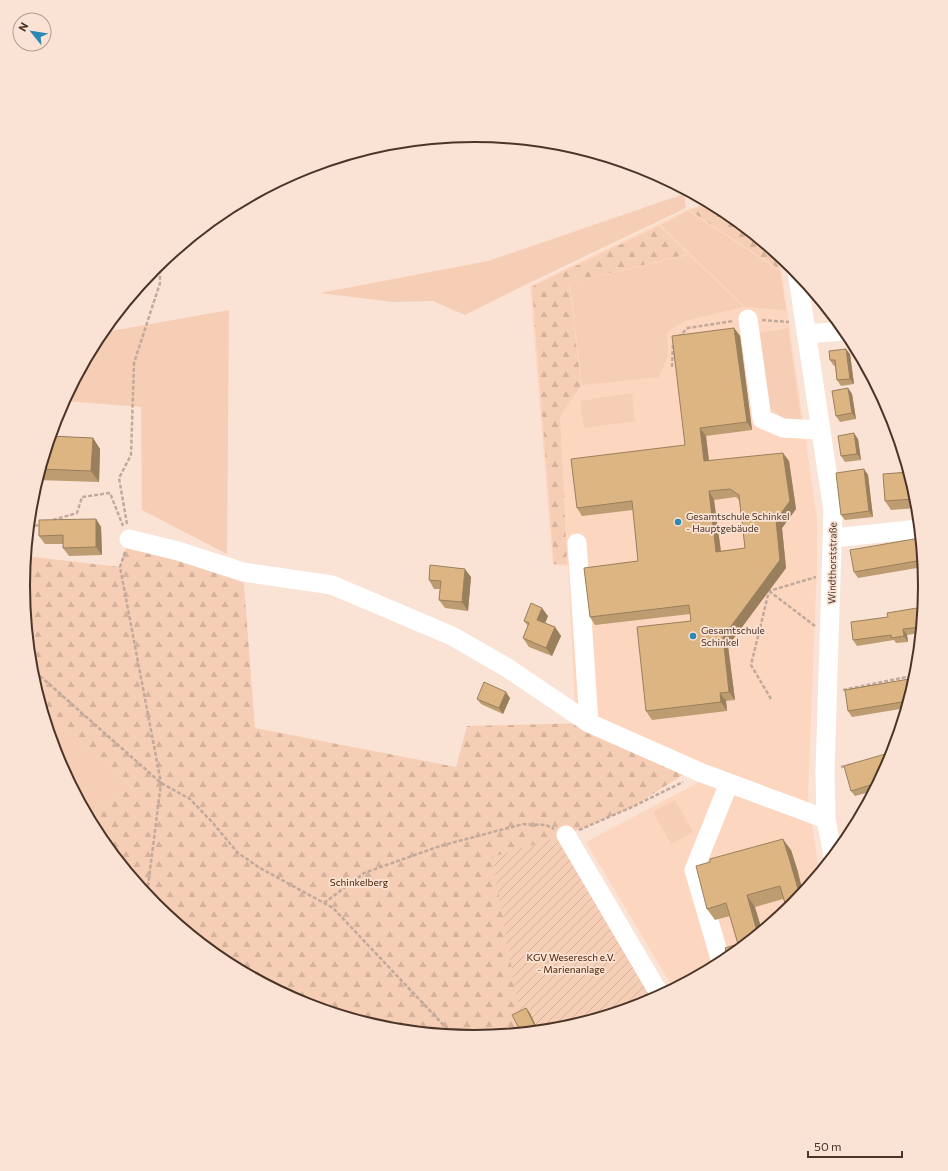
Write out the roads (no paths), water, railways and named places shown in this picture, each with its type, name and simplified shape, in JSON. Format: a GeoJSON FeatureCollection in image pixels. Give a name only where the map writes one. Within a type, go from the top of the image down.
{"type":"FeatureCollection","features":[{"type":"Feature","properties":{"kind":"street","name":"Windthorststraße"},"geometry":{"type":"LineString","coordinates":[[799,283],[833,511],[825,771],[826,819],[832,848]]}},
{"type":"Feature","properties":{"kind":"street"},"geometry":{"type":"LineString","coordinates":[[748,319],[762,419],[783,428],[820,430]]}},
{"type":"Feature","properties":{"kind":"street"},"geometry":{"type":"LineString","coordinates":[[805,328],[836,330]]}},
{"type":"Feature","properties":{"kind":"street"},"geometry":{"type":"LineString","coordinates":[[833,538],[914,530]]}},
{"type":"Feature","properties":{"kind":"street"},"geometry":{"type":"LineString","coordinates":[[129,539],[178,551],[243,572],[332,585],[452,636],[506,667],[589,724],[729,783],[826,819]]}},
{"type":"Feature","properties":{"kind":"street"},"geometry":{"type":"LineString","coordinates":[[577,543],[589,724]]}},
{"type":"Feature","properties":{"kind":"street"},"geometry":{"type":"LineString","coordinates":[[719,956],[694,870],[729,783]]}},
{"type":"Feature","properties":{"kind":"street"},"geometry":{"type":"LineString","coordinates":[[566,835],[657,990]]}},
{"type":"Feature","properties":{"kind":"place","name":"Gesamtschule Schinkel - Hauptgebäude"},"geometry":{"type":"Point","coordinates":[678,522]}},
{"type":"Feature","properties":{"kind":"place","name":"Gesamtschule Schinkel"},"geometry":{"type":"Point","coordinates":[693,636]}},
{"type":"Feature","properties":{"kind":"park label","name":"Schinkelberg"},"geometry":{"type":"Point","coordinates":[359,882]}},
{"type":"Feature","properties":{"kind":"park label","name":"KGV Weseresch e.V. - Marienanlage"},"geometry":{"type":"Point","coordinates":[571,962]}}]}
